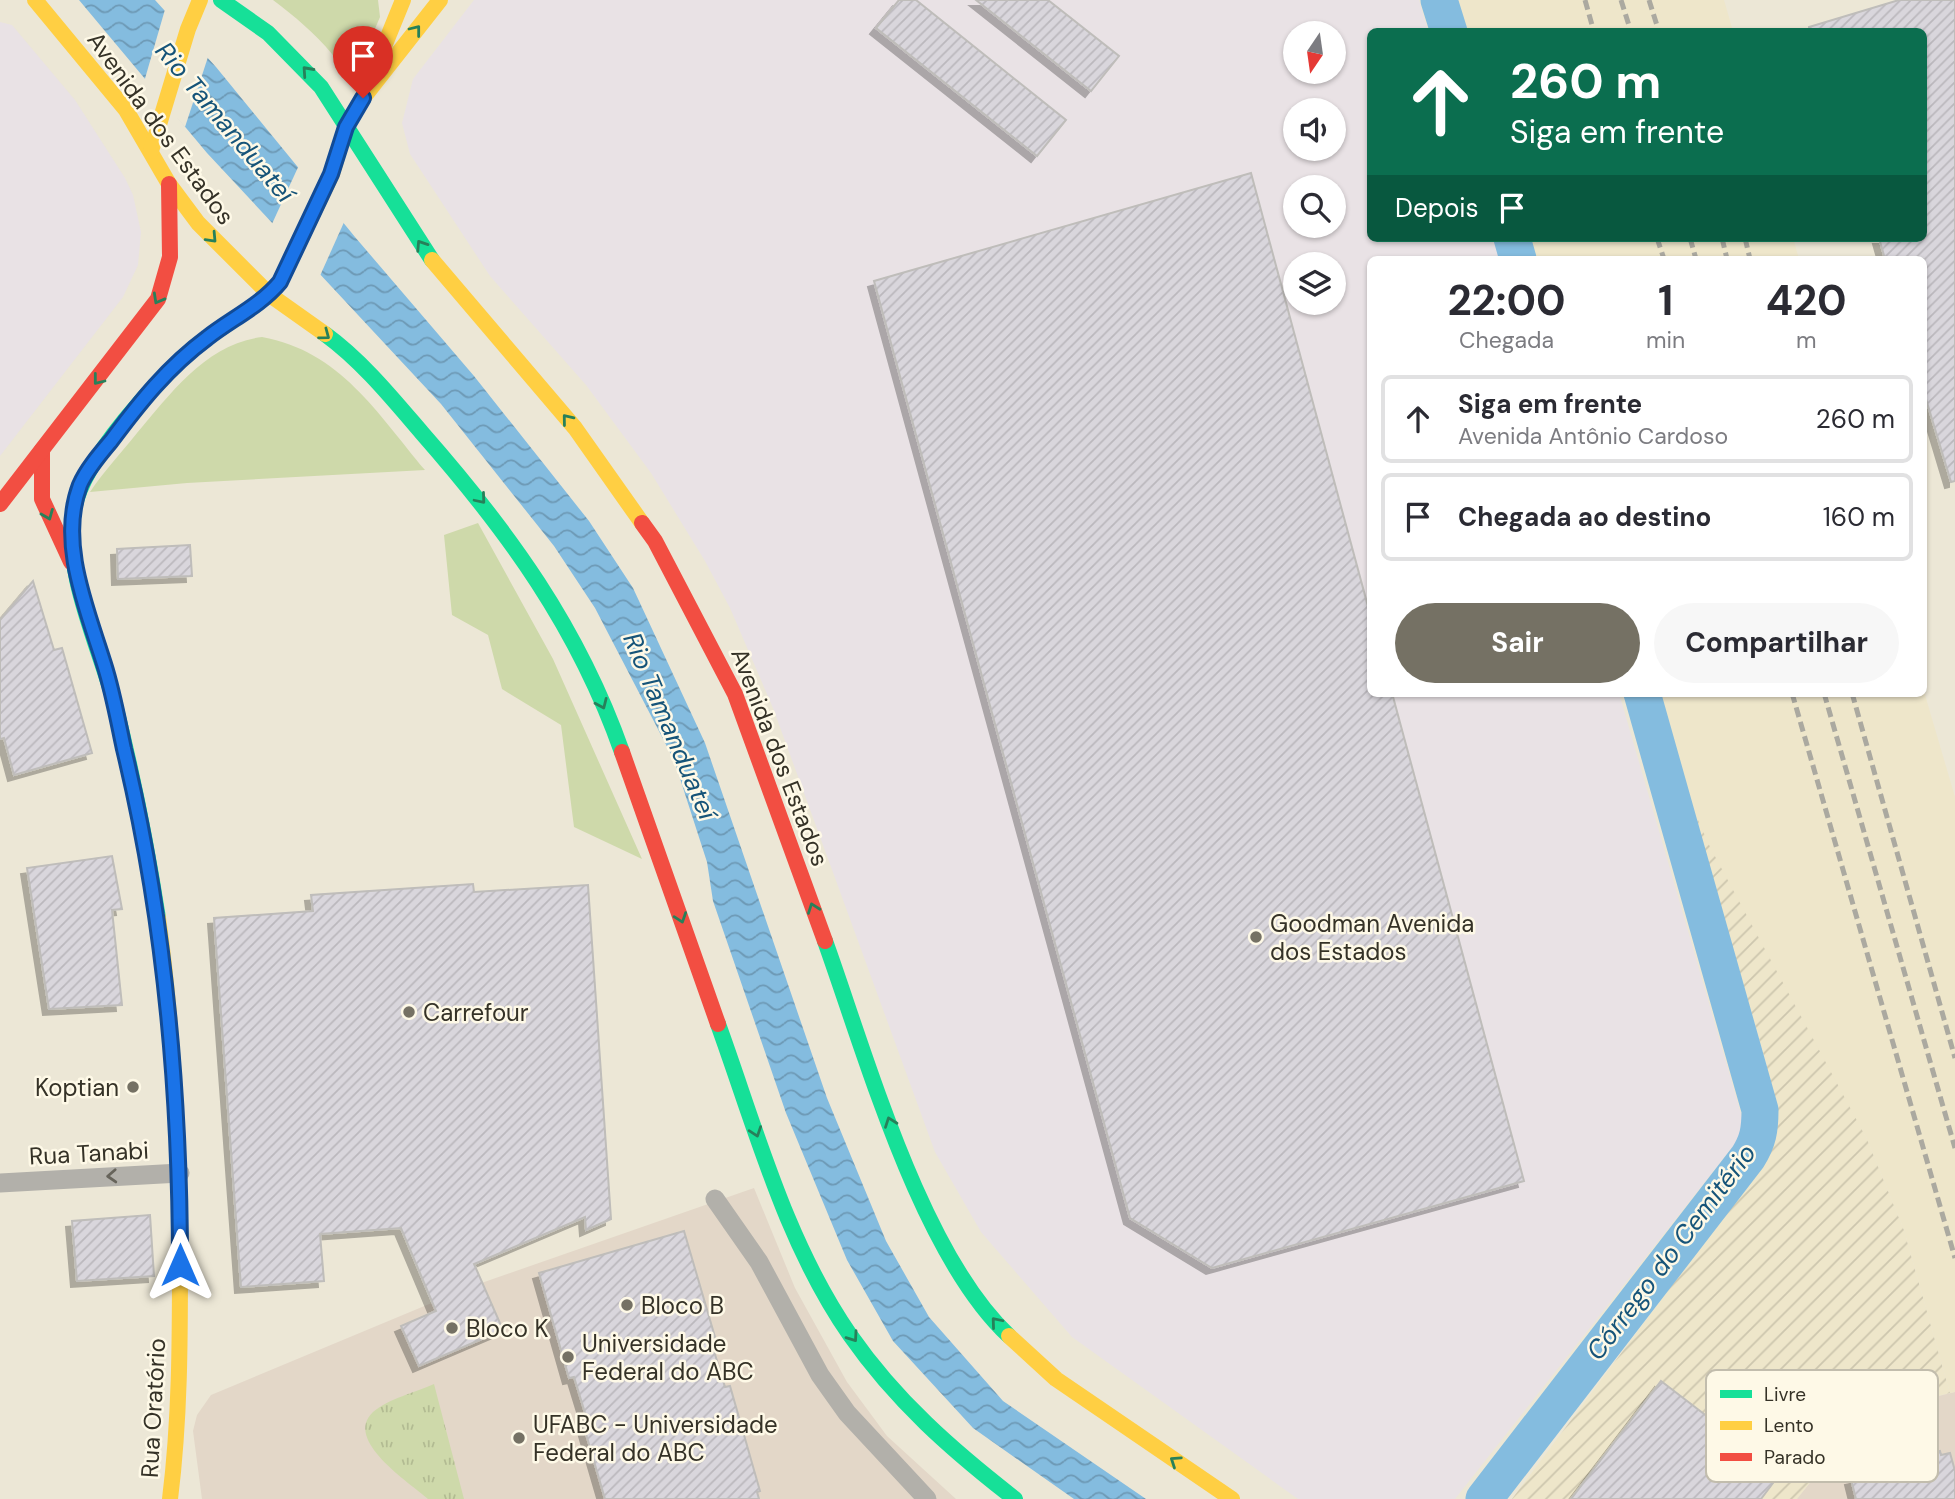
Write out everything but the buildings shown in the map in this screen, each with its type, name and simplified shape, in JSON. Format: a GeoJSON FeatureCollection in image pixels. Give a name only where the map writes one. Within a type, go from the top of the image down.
{"type":"FeatureCollection","features":[{"type":"Feature","properties":{"kind":"main road","name":"Avenida dos Estados"},"geometry":{"type":"LineString","coordinates":[[35,0],[126,110],[169,184],[198,223],[270,295],[330,338],[377,381],[487,507],[535,576],[574,642],[616,734],[770,1170],[806,1260],[850,1335],[893,1390],[948,1447],[1015,1499]]}},
{"type":"Feature","properties":{"kind":"main road"},"geometry":{"type":"LineString","coordinates":[[152,151],[188,29],[201,0]]}},
{"type":"Feature","properties":{"kind":"main road","name":"Avenida dos Estados"},"geometry":{"type":"LineString","coordinates":[[221,0],[268,33],[321,87],[439,271],[539,384],[608,473],[655,541],[694,611],[735,694],[905,1162],[948,1255],[966,1282],[1002,1329],[1056,1379],[1232,1499]]}},
{"type":"Feature","properties":{"kind":"main road"},"geometry":{"type":"LineString","coordinates":[[363,98],[403,0]]}},
{"type":"Feature","properties":{"kind":"main road"},"geometry":{"type":"LineString","coordinates":[[270,295],[291,262],[331,174],[346,127],[363,98],[440,0]]}},
{"type":"Feature","properties":{"kind":"main road"},"geometry":{"type":"LineString","coordinates":[[0,504],[141,326],[163,289],[171,247],[169,184]]}},
{"type":"Feature","properties":{"kind":"main road","name":"Rua Oratório"},"geometry":{"type":"LineString","coordinates":[[170,1499],[176,1457],[180,1313],[180,1172],[174,1056],[153,887],[105,667],[77,574],[73,547],[74,512],[86,474],[156,382],[174,364],[270,295]]}},
{"type":"Feature","properties":{"kind":"main road","name":"Rua Oratório"},"geometry":{"type":"LineString","coordinates":[[42,450],[40,479],[47,514],[77,574]]}},
{"type":"Feature","properties":{"kind":"street","name":"Rua Tanabi"},"geometry":{"type":"LineString","coordinates":[[0,1183],[180,1172]]}},
{"type":"Feature","properties":{"kind":"street"},"geometry":{"type":"LineString","coordinates":[[715,1199],[759,1262],[820,1375],[855,1422],[927,1499]]}},
{"type":"Feature","properties":{"kind":"shaded area"},"geometry":{"type":"Polygon","coordinates":[[[474,0],[1419,0],[1427,28],[1367,28],[1367,242],[1496,242],[1501,256],[1367,256],[1367,697],[1620,697],[1744,1124],[1741,1136],[1455,1499],[1298,1499],[1072,1337],[981,1232],[935,1152],[773,708],[730,608],[705,561],[651,473],[586,385],[490,276],[410,154],[402,123],[413,79],[474,0]]]}},
{"type":"Feature","properties":{"kind":"shaded area"},"geometry":{"type":"Polygon","coordinates":[[[1458,0],[1724,0],[1732,28],[1466,28],[1458,0]]]}},
{"type":"Feature","properties":{"kind":"shaded area"},"geometry":{"type":"Polygon","coordinates":[[[0,22],[12,25],[75,100],[125,178],[133,195],[141,232],[138,265],[123,297],[0,456],[0,22]]]}},
{"type":"Feature","properties":{"kind":"shaded area"},"geometry":{"type":"Polygon","coordinates":[[[1530,242],[1794,242],[1798,256],[1534,256],[1530,242]]]}},
{"type":"Feature","properties":{"kind":"shaded area"},"geometry":{"type":"Polygon","coordinates":[[[1660,697],[1926,697],[1955,797],[1955,1392],[1950,1393],[1904,1230],[1867,1139],[1710,847],[1691,804],[1660,697]]]}},
{"type":"Feature","properties":{"kind":"shaded area"},"geometry":{"type":"Polygon","coordinates":[[[1691,804],[1867,1139],[1904,1230],[1950,1393],[1938,1396],[1938,1370],[1706,1370],[1706,1482],[1811,1482],[1797,1499],[1512,1499],[1765,1161],[1774,1143],[1774,1116],[1766,1063],[1691,804]]]}},
{"type":"Feature","properties":{"kind":"shaded area","name":"Universidade Federal do ABC"},"geometry":{"type":"Polygon","coordinates":[[[754,1188],[795,1288],[847,1382],[887,1436],[956,1499],[202,1499],[193,1431],[197,1415],[211,1395],[470,1287],[754,1188]]]}},
{"type":"Feature","properties":{"kind":"shaded area"},"geometry":{"type":"Polygon","coordinates":[[[1955,1392],[1955,1499],[1797,1499],[1811,1482],[1938,1482],[1938,1396],[1955,1392]]]}},
{"type":"Feature","properties":{"kind":"green space"},"geometry":{"type":"Polygon","coordinates":[[[273,0],[378,0],[380,17],[354,78],[344,72],[332,54],[311,32],[273,0]]]}},
{"type":"Feature","properties":{"kind":"green space"},"geometry":{"type":"Polygon","coordinates":[[[262,337],[289,344],[335,370],[373,407],[425,470],[187,483],[90,492],[163,402],[191,373],[224,349],[242,341],[262,337]]]}},
{"type":"Feature","properties":{"kind":"green space"},"geometry":{"type":"Polygon","coordinates":[[[478,523],[553,659],[642,859],[574,827],[561,725],[502,689],[488,635],[452,615],[444,535],[478,523]]]}},
{"type":"Feature","properties":{"kind":"green space"},"geometry":{"type":"Polygon","coordinates":[[[434,1384],[464,1499],[428,1499],[382,1460],[366,1435],[366,1423],[379,1407],[434,1384]]]}},
{"type":"Feature","properties":{"kind":"water","name":"Rio Tamanduateí"},"geometry":{"type":"Polygon","coordinates":[[[79,0],[155,0],[216,67],[355,237],[474,376],[589,521],[633,588],[705,743],[827,1098],[886,1241],[929,1317],[1003,1401],[1146,1499],[1074,1499],[973,1428],[893,1341],[847,1260],[786,1113],[713,901],[707,862],[674,760],[595,608],[554,546],[441,404],[207,153],[79,0]]]}},
{"type":"Feature","properties":{"kind":"pier"},"geometry":{"type":"Polygon","coordinates":[[[166,6],[209,54],[185,127],[144,82],[166,6]]]}},
{"type":"Feature","properties":{"kind":"pier"},"geometry":{"type":"Polygon","coordinates":[[[300,163],[345,220],[319,278],[271,226],[300,163]]]}},
{"type":"Feature","properties":{"kind":"waterway","name":"Córrego do Cemitério"},"geometry":{"type":"LineString","coordinates":[[1439,0],[1448,28]]}},
{"type":"Feature","properties":{"kind":"waterway","name":"Córrego do Cemitério"},"geometry":{"type":"LineString","coordinates":[[1513,242],[1517,256]]}},
{"type":"Feature","properties":{"kind":"waterway","name":"Córrego do Cemitério"},"geometry":{"type":"LineString","coordinates":[[1484,1499],[1748,1157],[1759,1129],[1760,1110],[1643,697]]}},
{"type":"Feature","properties":{"kind":"railway"},"geometry":{"type":"LineString","coordinates":[[1585,0],[1593,28]]}},
{"type":"Feature","properties":{"kind":"railway"},"geometry":{"type":"LineString","coordinates":[[1621,0],[1630,28]]}},
{"type":"Feature","properties":{"kind":"railway"},"geometry":{"type":"LineString","coordinates":[[1649,0],[1658,28]]}},
{"type":"Feature","properties":{"kind":"railway"},"geometry":{"type":"LineString","coordinates":[[1658,242],[1663,256]]}},
{"type":"Feature","properties":{"kind":"railway"},"geometry":{"type":"LineString","coordinates":[[1691,242],[1695,256]]}},
{"type":"Feature","properties":{"kind":"railway"},"geometry":{"type":"LineString","coordinates":[[1723,242],[1726,256]]}},
{"type":"Feature","properties":{"kind":"railway"},"geometry":{"type":"LineString","coordinates":[[1746,242],[1749,256]]}},
{"type":"Feature","properties":{"kind":"railway"},"geometry":{"type":"LineString","coordinates":[[1793,697],[1955,1258]]}},
{"type":"Feature","properties":{"kind":"railway"},"geometry":{"type":"LineString","coordinates":[[1825,697],[1955,1148]]}},
{"type":"Feature","properties":{"kind":"railway"},"geometry":{"type":"LineString","coordinates":[[1853,697],[1955,1058]]}},
{"type":"Feature","properties":{"kind":"traffic: fast"},"geometry":{"type":"LineString","coordinates":[[221,0],[268,33],[321,87],[432,260]]}},
{"type":"Feature","properties":{"kind":"traffic: fast"},"geometry":{"type":"LineString","coordinates":[[325,334],[352,356],[388,393],[511,544],[538,582],[584,663],[622,752]]}},
{"type":"Feature","properties":{"kind":"traffic: fast"},"geometry":{"type":"LineString","coordinates":[[158,918],[128,758],[115,705],[84,609],[72,534],[74,510],[91,467],[145,397],[200,343]]}},
{"type":"Feature","properties":{"kind":"traffic: fast"},"geometry":{"type":"LineString","coordinates":[[825,941],[878,1094],[923,1205],[949,1256],[978,1300],[1009,1336]]}},
{"type":"Feature","properties":{"kind":"traffic: fast"},"geometry":{"type":"LineString","coordinates":[[718,1024],[774,1184],[790,1224],[828,1300],[850,1335],[886,1382],[947,1443],[1015,1499]]}},
{"type":"Feature","properties":{"kind":"traffic: slow"},"geometry":{"type":"LineString","coordinates":[[35,0],[126,110],[169,184],[198,223],[270,295],[325,334]]}},
{"type":"Feature","properties":{"kind":"traffic: slow"},"geometry":{"type":"LineString","coordinates":[[151,151],[188,29],[200,0]]}},
{"type":"Feature","properties":{"kind":"traffic: slow"},"geometry":{"type":"LineString","coordinates":[[363,98],[403,0]]}},
{"type":"Feature","properties":{"kind":"traffic: slow"},"geometry":{"type":"LineString","coordinates":[[200,343],[254,306],[280,282],[332,174],[346,127],[363,98],[440,0]]}},
{"type":"Feature","properties":{"kind":"traffic: slow"},"geometry":{"type":"LineString","coordinates":[[432,260],[575,428],[642,523]]}},
{"type":"Feature","properties":{"kind":"traffic: slow"},"geometry":{"type":"LineString","coordinates":[[158,918],[172,1045],[179,1216],[179,1379],[170,1499]]}},
{"type":"Feature","properties":{"kind":"traffic: slow"},"geometry":{"type":"LineString","coordinates":[[1009,1336],[1056,1379],[1232,1499]]}},
{"type":"Feature","properties":{"kind":"traffic: jam"},"geometry":{"type":"LineString","coordinates":[[0,504],[158,299],[170,257],[169,184]]}},
{"type":"Feature","properties":{"kind":"traffic: jam"},"geometry":{"type":"LineString","coordinates":[[42,450],[42,499],[71,562]]}},
{"type":"Feature","properties":{"kind":"traffic: jam"},"geometry":{"type":"LineString","coordinates":[[642,523],[655,541],[735,694],[825,941]]}},
{"type":"Feature","properties":{"kind":"traffic: jam"},"geometry":{"type":"LineString","coordinates":[[622,752],[718,1024]]}},
{"type":"Feature","properties":{"kind":"place","name":"Goodman Avenida dos Estados"},"geometry":{"type":"Point","coordinates":[1256,937]}},
{"type":"Feature","properties":{"kind":"place","name":"Carrefour"},"geometry":{"type":"Point","coordinates":[409,1012]}},
{"type":"Feature","properties":{"kind":"place","name":"Koptian"},"geometry":{"type":"Point","coordinates":[133,1087]}},
{"type":"Feature","properties":{"kind":"place","name":"Bloco B"},"geometry":{"type":"Point","coordinates":[627,1305]}},
{"type":"Feature","properties":{"kind":"place","name":"Bloco K"},"geometry":{"type":"Point","coordinates":[452,1328]}},
{"type":"Feature","properties":{"kind":"place","name":"Universidade Federal do ABC"},"geometry":{"type":"Point","coordinates":[568,1357]}},
{"type":"Feature","properties":{"kind":"place","name":"UFABC - Universidade Federal do ABC"},"geometry":{"type":"Point","coordinates":[519,1438]}},
{"type":"Feature","properties":{"kind":"route"},"geometry":{"type":"LineString","coordinates":[[180,1265],[179,1155],[174,1056],[153,887],[130,771],[105,667],[85,608],[77,574],[73,547],[74,512],[80,485],[86,474],[156,382],[193,348],[270,295],[280,282],[331,174],[346,127],[363,98]]}}]}
